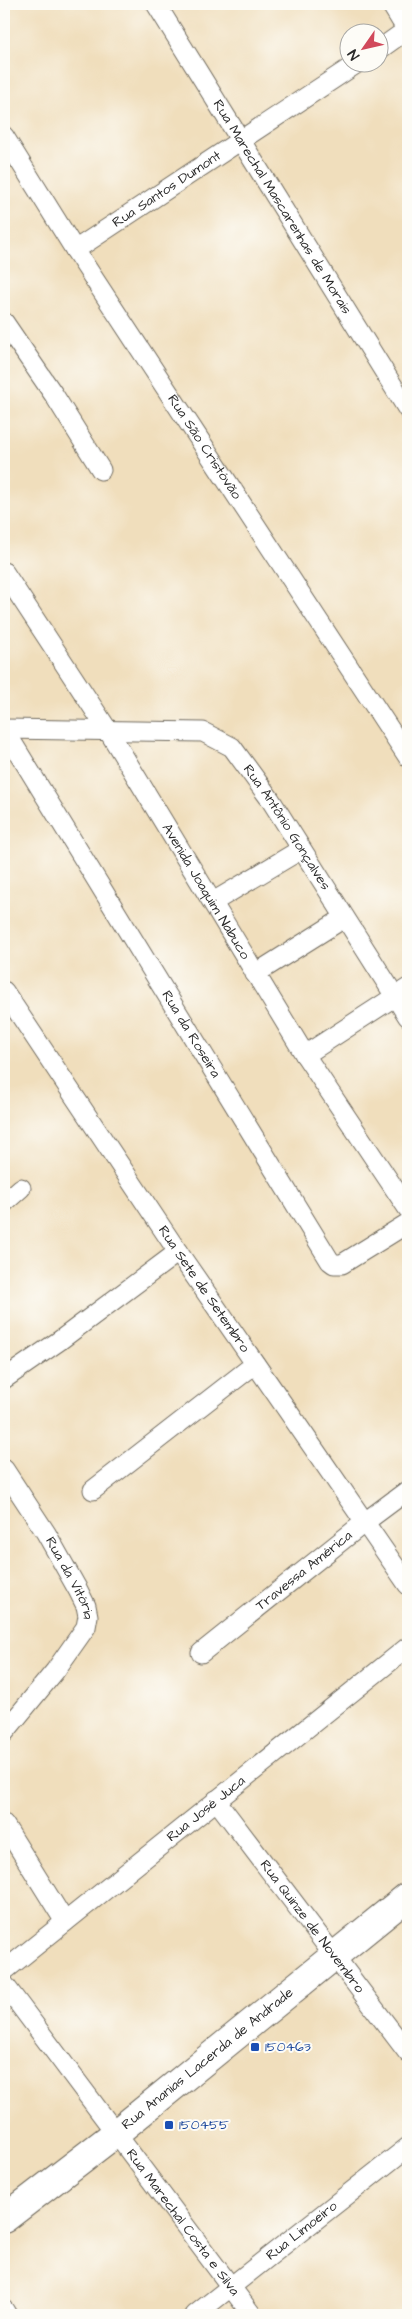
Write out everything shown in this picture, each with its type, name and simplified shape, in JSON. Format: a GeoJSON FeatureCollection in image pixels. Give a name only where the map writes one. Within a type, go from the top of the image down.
{"type":"FeatureCollection","features":[{"type":"Feature","properties":{"kind":"street","name":"Rua Marechal Mascarenhas de Morais"},"geometry":{"type":"LineString","coordinates":[[156,4],[408,410]]}},
{"type":"Feature","properties":{"kind":"street"},"geometry":{"type":"LineString","coordinates":[[390,42],[408,30],[391,4]]}},
{"type":"Feature","properties":{"kind":"street","name":"Rua Santos Dumont"},"geometry":{"type":"LineString","coordinates":[[75,250],[344,72]]}},
{"type":"Feature","properties":{"kind":"street","name":"Rua São Cristóvão"},"geometry":{"type":"LineString","coordinates":[[4,136],[75,250],[408,757]]}},
{"type":"Feature","properties":{"kind":"street"},"geometry":{"type":"LineString","coordinates":[[4,322],[54,395],[101,470]]}},
{"type":"Feature","properties":{"kind":"street","name":"Avenida Joaquim Nabuco"},"geometry":{"type":"LineString","coordinates":[[4,572],[108,732],[305,1055],[408,1211]]}},
{"type":"Feature","properties":{"kind":"street","name":"Rua Antônio Gonçalves"},"geometry":{"type":"LineString","coordinates":[[4,729],[203,732],[232,747],[270,799],[344,918],[402,992],[408,1017]]}},
{"type":"Feature","properties":{"kind":"street","name":"Rua da Roseira"},"geometry":{"type":"LineString","coordinates":[[4,729],[330,1261],[334,1264],[342,1264],[408,1211]]}},
{"type":"Feature","properties":{"kind":"street"},"geometry":{"type":"LineString","coordinates":[[213,902],[300,850]]}},
{"type":"Feature","properties":{"kind":"street"},"geometry":{"type":"LineString","coordinates":[[255,974],[344,918]]}},
{"type":"Feature","properties":{"kind":"street","name":"Rua Sete de Setembro"},"geometry":{"type":"LineString","coordinates":[[4,991],[178,1252],[408,1585]]}},
{"type":"Feature","properties":{"kind":"street"},"geometry":{"type":"LineString","coordinates":[[305,1055],[402,992]]}},
{"type":"Feature","properties":{"kind":"street"},"geometry":{"type":"LineString","coordinates":[[4,1203],[21,1188]]}},
{"type":"Feature","properties":{"kind":"street"},"geometry":{"type":"LineString","coordinates":[[4,1379],[59,1341],[178,1252]]}},
{"type":"Feature","properties":{"kind":"street"},"geometry":{"type":"LineString","coordinates":[[93,1490],[255,1364]]}},
{"type":"Feature","properties":{"kind":"street","name":"Rua da Vitória"},"geometry":{"type":"LineString","coordinates":[[4,1469],[46,1533],[78,1590],[86,1606],[88,1616],[86,1627],[55,1670],[4,1733]]}},
{"type":"Feature","properties":{"kind":"street","name":"Travessa América"},"geometry":{"type":"LineString","coordinates":[[201,1653],[408,1490]]}},
{"type":"Feature","properties":{"kind":"street","name":"Rua José Juca"},"geometry":{"type":"LineString","coordinates":[[4,1971],[408,1647]]}},
{"type":"Feature","properties":{"kind":"street","name":"Rua Quinze de Novembro"},"geometry":{"type":"LineString","coordinates":[[216,1800],[335,1954],[408,2053]]}},
{"type":"Feature","properties":{"kind":"street"},"geometry":{"type":"LineString","coordinates":[[4,1824],[65,1922]]}},
{"type":"Feature","properties":{"kind":"street","name":"Rua Ananias Lacerda de Andrade"},"geometry":{"type":"LineString","coordinates":[[4,2219],[116,2133],[408,1896]]}},
{"type":"Feature","properties":{"kind":"street","name":"Rua Marechal Costa e Silva"},"geometry":{"type":"LineString","coordinates":[[4,1984],[252,2315]]}},
{"type":"Feature","properties":{"kind":"street","name":"Rua Limoeiro"},"geometry":{"type":"LineString","coordinates":[[196,2315],[231,2285],[408,2147]]}},
{"type":"Feature","properties":{"kind":"street"},"geometry":{"type":"LineString","coordinates":[[4,2310],[7,2315]]}},
{"type":"Feature","properties":{"kind":"place","name":"150463"},"geometry":{"type":"Point","coordinates":[255,2047]}},
{"type":"Feature","properties":{"kind":"place","name":"150455"},"geometry":{"type":"Point","coordinates":[169,2125]}}]}
